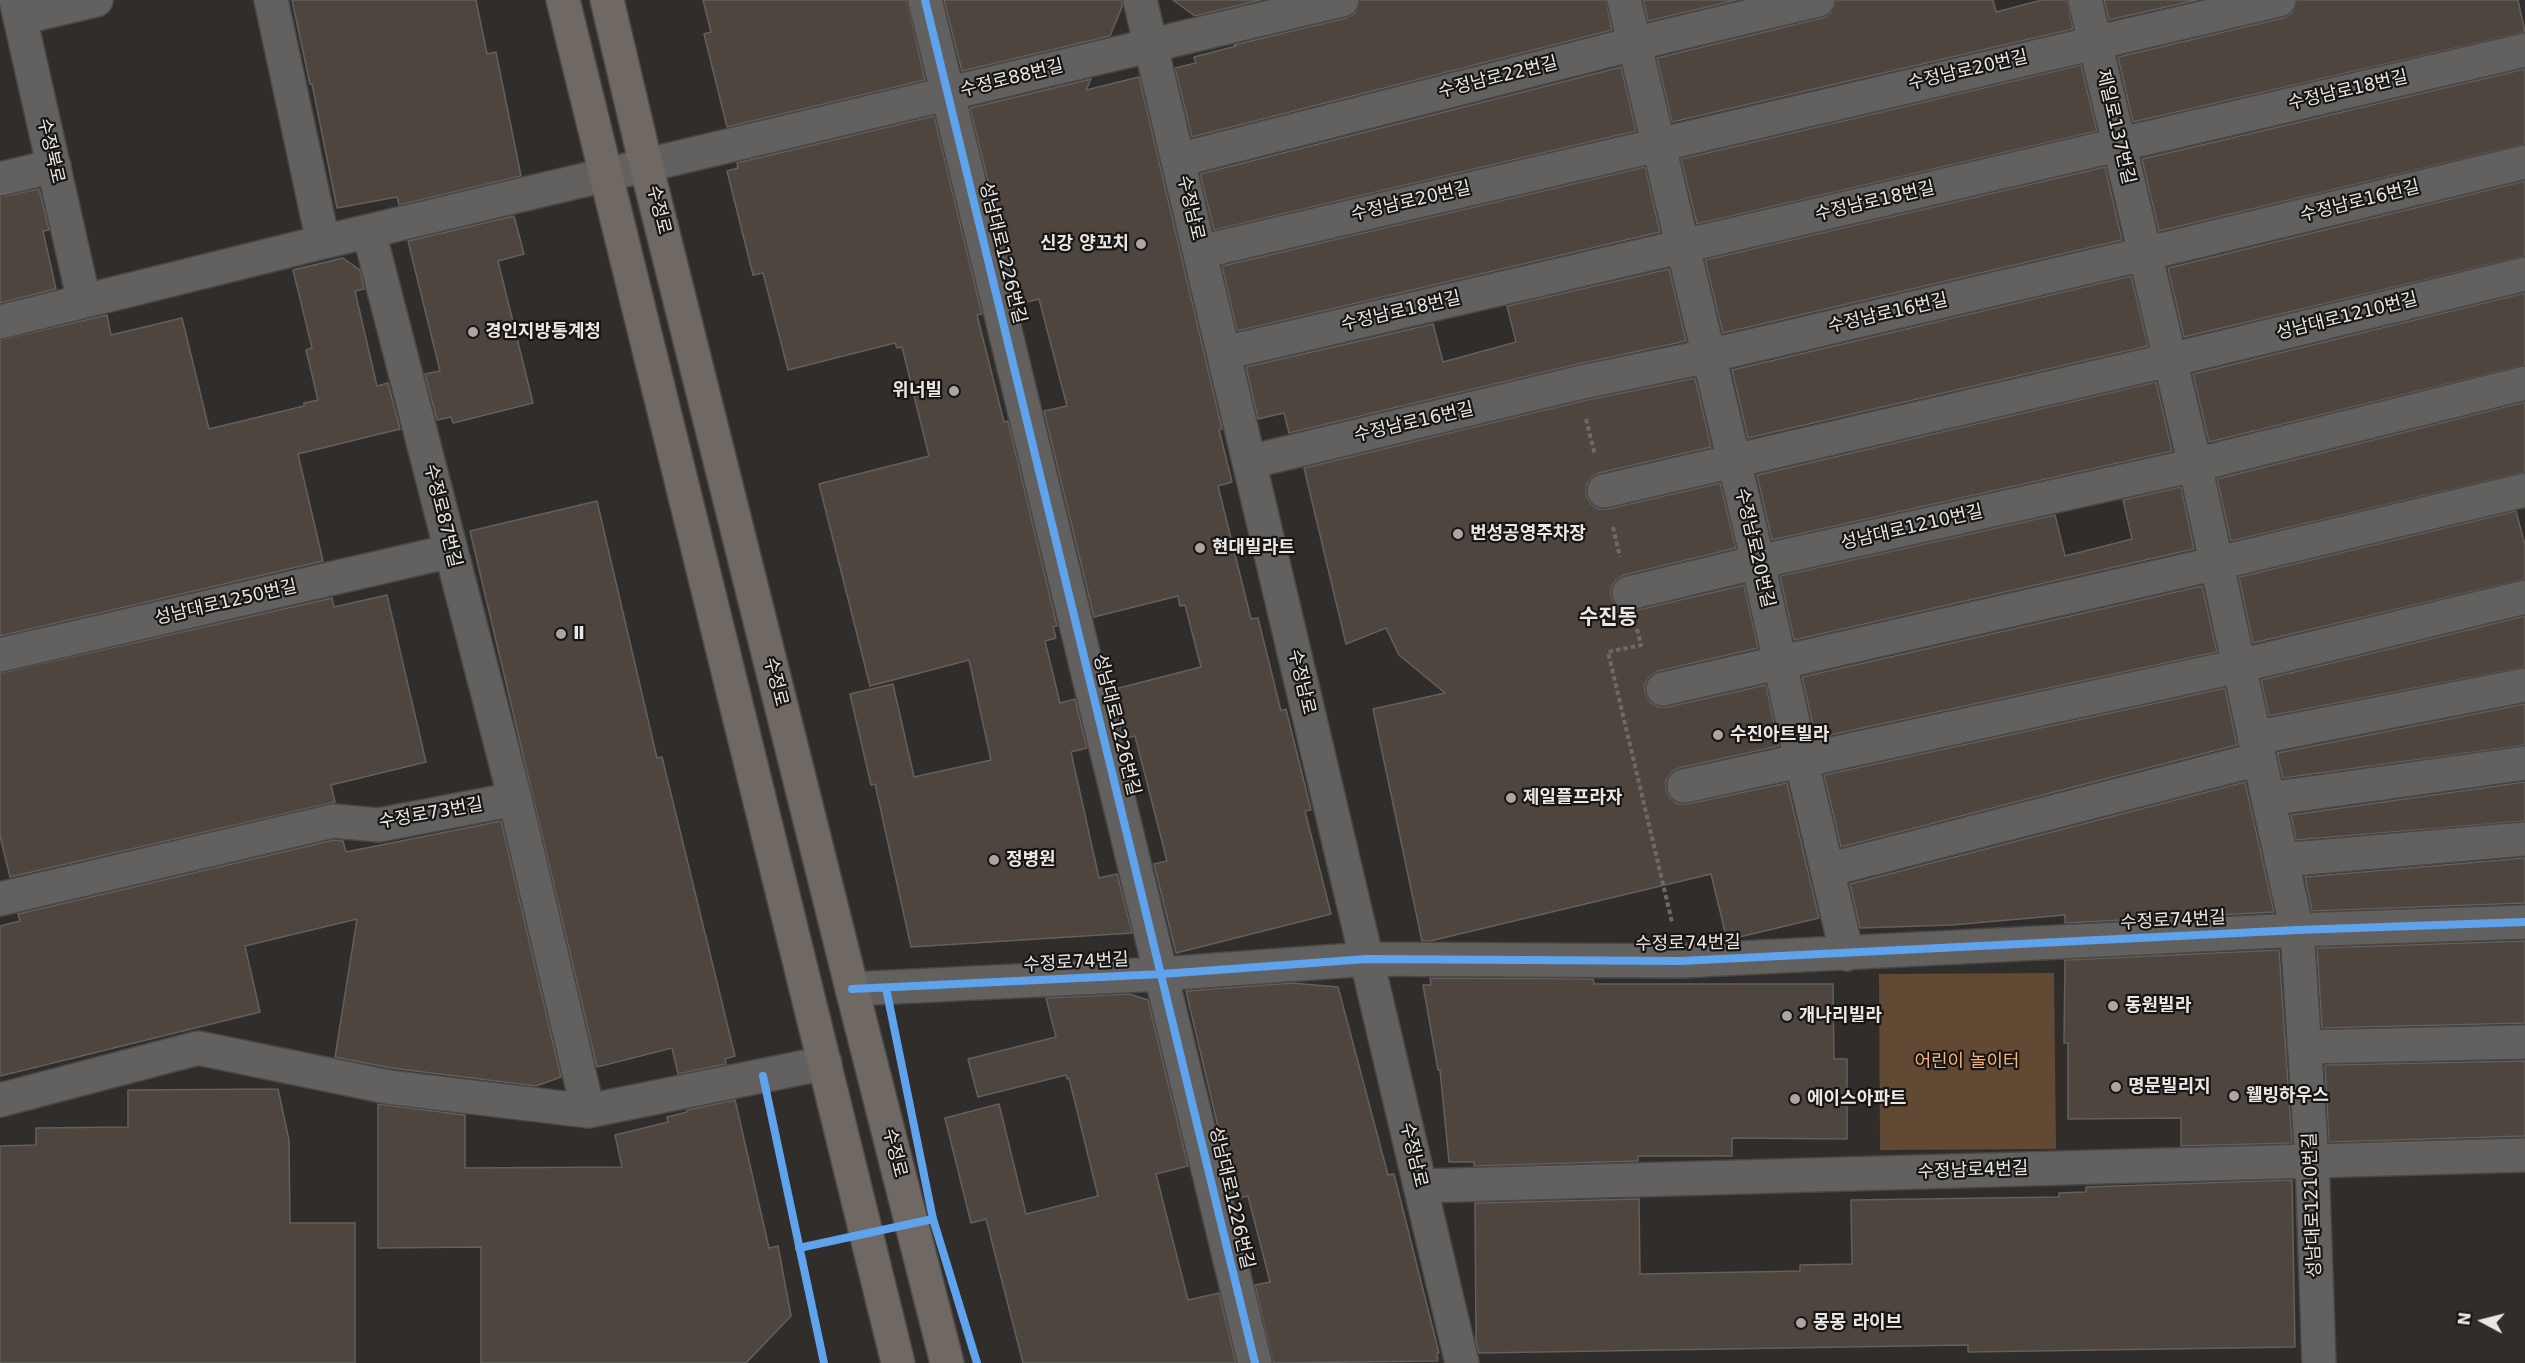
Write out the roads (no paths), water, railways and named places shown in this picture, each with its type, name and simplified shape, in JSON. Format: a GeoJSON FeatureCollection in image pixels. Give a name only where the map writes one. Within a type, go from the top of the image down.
{"type":"FeatureCollection","features":[{"type":"Feature","properties":{"kind":"main road"},"geometry":{"type":"LineString","coordinates":[[563,0],[825,1063],[894,1357]]}},
{"type":"Feature","properties":{"kind":"main road","name":"수정로"},"geometry":{"type":"LineString","coordinates":[[608,0],[646,165],[947,1363]]}},
{"type":"Feature","properties":{"kind":"street"},"geometry":{"type":"LineString","coordinates":[[15,23],[96,0]]}},
{"type":"Feature","properties":{"kind":"street"},"geometry":{"type":"LineString","coordinates":[[271,0],[323,242]]}},
{"type":"Feature","properties":{"kind":"street","name":"성남대로1226번길"},"geometry":{"type":"LineString","coordinates":[[925,0],[1255,1363]]}},
{"type":"Feature","properties":{"kind":"street","name":"수정남로"},"geometry":{"type":"LineString","coordinates":[[1140,0],[1462,1363]]}},
{"type":"Feature","properties":{"kind":"street","name":"수정로88번길"},"geometry":{"type":"LineString","coordinates":[[646,165],[1342,0]]}},
{"type":"Feature","properties":{"kind":"street","name":"수정남로20번길"},"geometry":{"type":"LineString","coordinates":[[1624,0],[1758,562],[1847,954]]}},
{"type":"Feature","properties":{"kind":"street","name":"수정남로22번길"},"geometry":{"type":"LineString","coordinates":[[1178,160],[1633,44],[1818,0]]}},
{"type":"Feature","properties":{"kind":"street","name":"제일로137번길"},"geometry":{"type":"LineString","coordinates":[[2085,0],[2144,254]]}},
{"type":"Feature","properties":{"kind":"street","name":"수정남로20번길"},"geometry":{"type":"LineString","coordinates":[[1200,252],[2279,0]]}},
{"type":"Feature","properties":{"kind":"street","name":"수정북로"},"geometry":{"type":"LineString","coordinates":[[15,23],[54,166],[84,301]]}},
{"type":"Feature","properties":{"kind":"street","name":"수정남로18번길"},"geometry":{"type":"LineString","coordinates":[[1224,353],[2525,50]]}},
{"type":"Feature","properties":{"kind":"street","name":"수정남로16번길"},"geometry":{"type":"LineString","coordinates":[[1249,462],[1578,383],[1708,356],[2144,254],[2525,162]]}},
{"type":"Feature","properties":{"kind":"street"},"geometry":{"type":"LineString","coordinates":[[0,322],[646,165]]}},
{"type":"Feature","properties":{"kind":"street"},"geometry":{"type":"LineString","coordinates":[[0,178],[54,166]]}},
{"type":"Feature","properties":{"kind":"street","name":"수정로87번길"},"geometry":{"type":"LineString","coordinates":[[369,232],[515,799]]}},
{"type":"Feature","properties":{"kind":"street","name":"성남대로1210번길"},"geometry":{"type":"LineString","coordinates":[[2144,254],[2218,563],[2297,930],[2312,1162],[2319,1363]]}},
{"type":"Feature","properties":{"kind":"street","name":"성남대로1210번길"},"geometry":{"type":"LineString","coordinates":[[1604,491],[2170,360],[2525,274]]}},
{"type":"Feature","properties":{"kind":"street","name":"성남대로1210번길"},"geometry":{"type":"LineString","coordinates":[[1629,593],[2195,465],[2525,383]]}},
{"type":"Feature","properties":{"kind":"street"},"geometry":{"type":"LineString","coordinates":[[1663,689],[2218,563],[2525,490]]}},
{"type":"Feature","properties":{"kind":"street","name":"성남대로1250번길"},"geometry":{"type":"LineString","coordinates":[[0,655],[452,551]]}},
{"type":"Feature","properties":{"kind":"street"},"geometry":{"type":"LineString","coordinates":[[1684,786],[2239,666],[2525,597]]}},
{"type":"Feature","properties":{"kind":"street"},"geometry":{"type":"LineString","coordinates":[[1827,870],[2257,748],[2525,685]]}},
{"type":"Feature","properties":{"kind":"street"},"geometry":{"type":"LineString","coordinates":[[2268,799],[2525,764]]}},
{"type":"Feature","properties":{"kind":"street"},"geometry":{"type":"LineString","coordinates":[[515,799],[588,1112]]}},
{"type":"Feature","properties":{"kind":"street","name":"수정로73번길"},"geometry":{"type":"LineString","coordinates":[[0,899],[333,821],[379,825],[515,799]]}},
{"type":"Feature","properties":{"kind":"street"},"geometry":{"type":"LineString","coordinates":[[2281,860],[2525,839]]}},
{"type":"Feature","properties":{"kind":"street","name":"수정로74번길"},"geometry":{"type":"LineString","coordinates":[[852,989],[1161,974],[1366,959],[1681,961],[2297,930],[2525,922]]}},
{"type":"Feature","properties":{"kind":"street"},"geometry":{"type":"LineString","coordinates":[[2304,1047],[2525,1042]]}},
{"type":"Feature","properties":{"kind":"street"},"geometry":{"type":"LineString","coordinates":[[0,1100],[198,1048],[388,1087],[588,1112],[825,1063]]}},
{"type":"Feature","properties":{"kind":"street","name":"수정남로4번길"},"geometry":{"type":"LineString","coordinates":[[1420,1186],[2525,1155]]}},
{"type":"Feature","properties":{"kind":"place","name":"신강 양꼬치"},"geometry":{"type":"Point","coordinates":[1141,244]}},
{"type":"Feature","properties":{"kind":"place","name":"경인지방통계청"},"geometry":{"type":"Point","coordinates":[473,332]}},
{"type":"Feature","properties":{"kind":"place","name":"위너빌"},"geometry":{"type":"Point","coordinates":[954,391]}},
{"type":"Feature","properties":{"kind":"place","name":"번성공영주차장"},"geometry":{"type":"Point","coordinates":[1458,534]}},
{"type":"Feature","properties":{"kind":"place","name":"현대빌라트"},"geometry":{"type":"Point","coordinates":[1200,548]}},
{"type":"Feature","properties":{"kind":"place","name":"Ⅱ"},"geometry":{"type":"Point","coordinates":[561,634]}},
{"type":"Feature","properties":{"kind":"place","name":"수진아트빌라"},"geometry":{"type":"Point","coordinates":[1718,735]}},
{"type":"Feature","properties":{"kind":"place","name":"제일플프라자"},"geometry":{"type":"Point","coordinates":[1511,798]}},
{"type":"Feature","properties":{"kind":"place","name":"정병원"},"geometry":{"type":"Point","coordinates":[994,860]}},
{"type":"Feature","properties":{"kind":"place","name":"동원빌라"},"geometry":{"type":"Point","coordinates":[2113,1006]}},
{"type":"Feature","properties":{"kind":"place","name":"개나리빌라"},"geometry":{"type":"Point","coordinates":[1787,1016]}},
{"type":"Feature","properties":{"kind":"place","name":"명문빌리지"},"geometry":{"type":"Point","coordinates":[2116,1087]}},
{"type":"Feature","properties":{"kind":"place","name":"웰빙하우스"},"geometry":{"type":"Point","coordinates":[2234,1096]}},
{"type":"Feature","properties":{"kind":"place","name":"에이스아파트"},"geometry":{"type":"Point","coordinates":[1795,1099]}},
{"type":"Feature","properties":{"kind":"place","name":"몽몽 라이브"},"geometry":{"type":"Point","coordinates":[1801,1323]}},
{"type":"Feature","properties":{"kind":"district","name":"수진동"},"geometry":{"type":"Point","coordinates":[1608,619]}},
{"type":"Feature","properties":{"kind":"park label","name":"어린이 놀이터"},"geometry":{"type":"Point","coordinates":[1967,1062]}}]}
